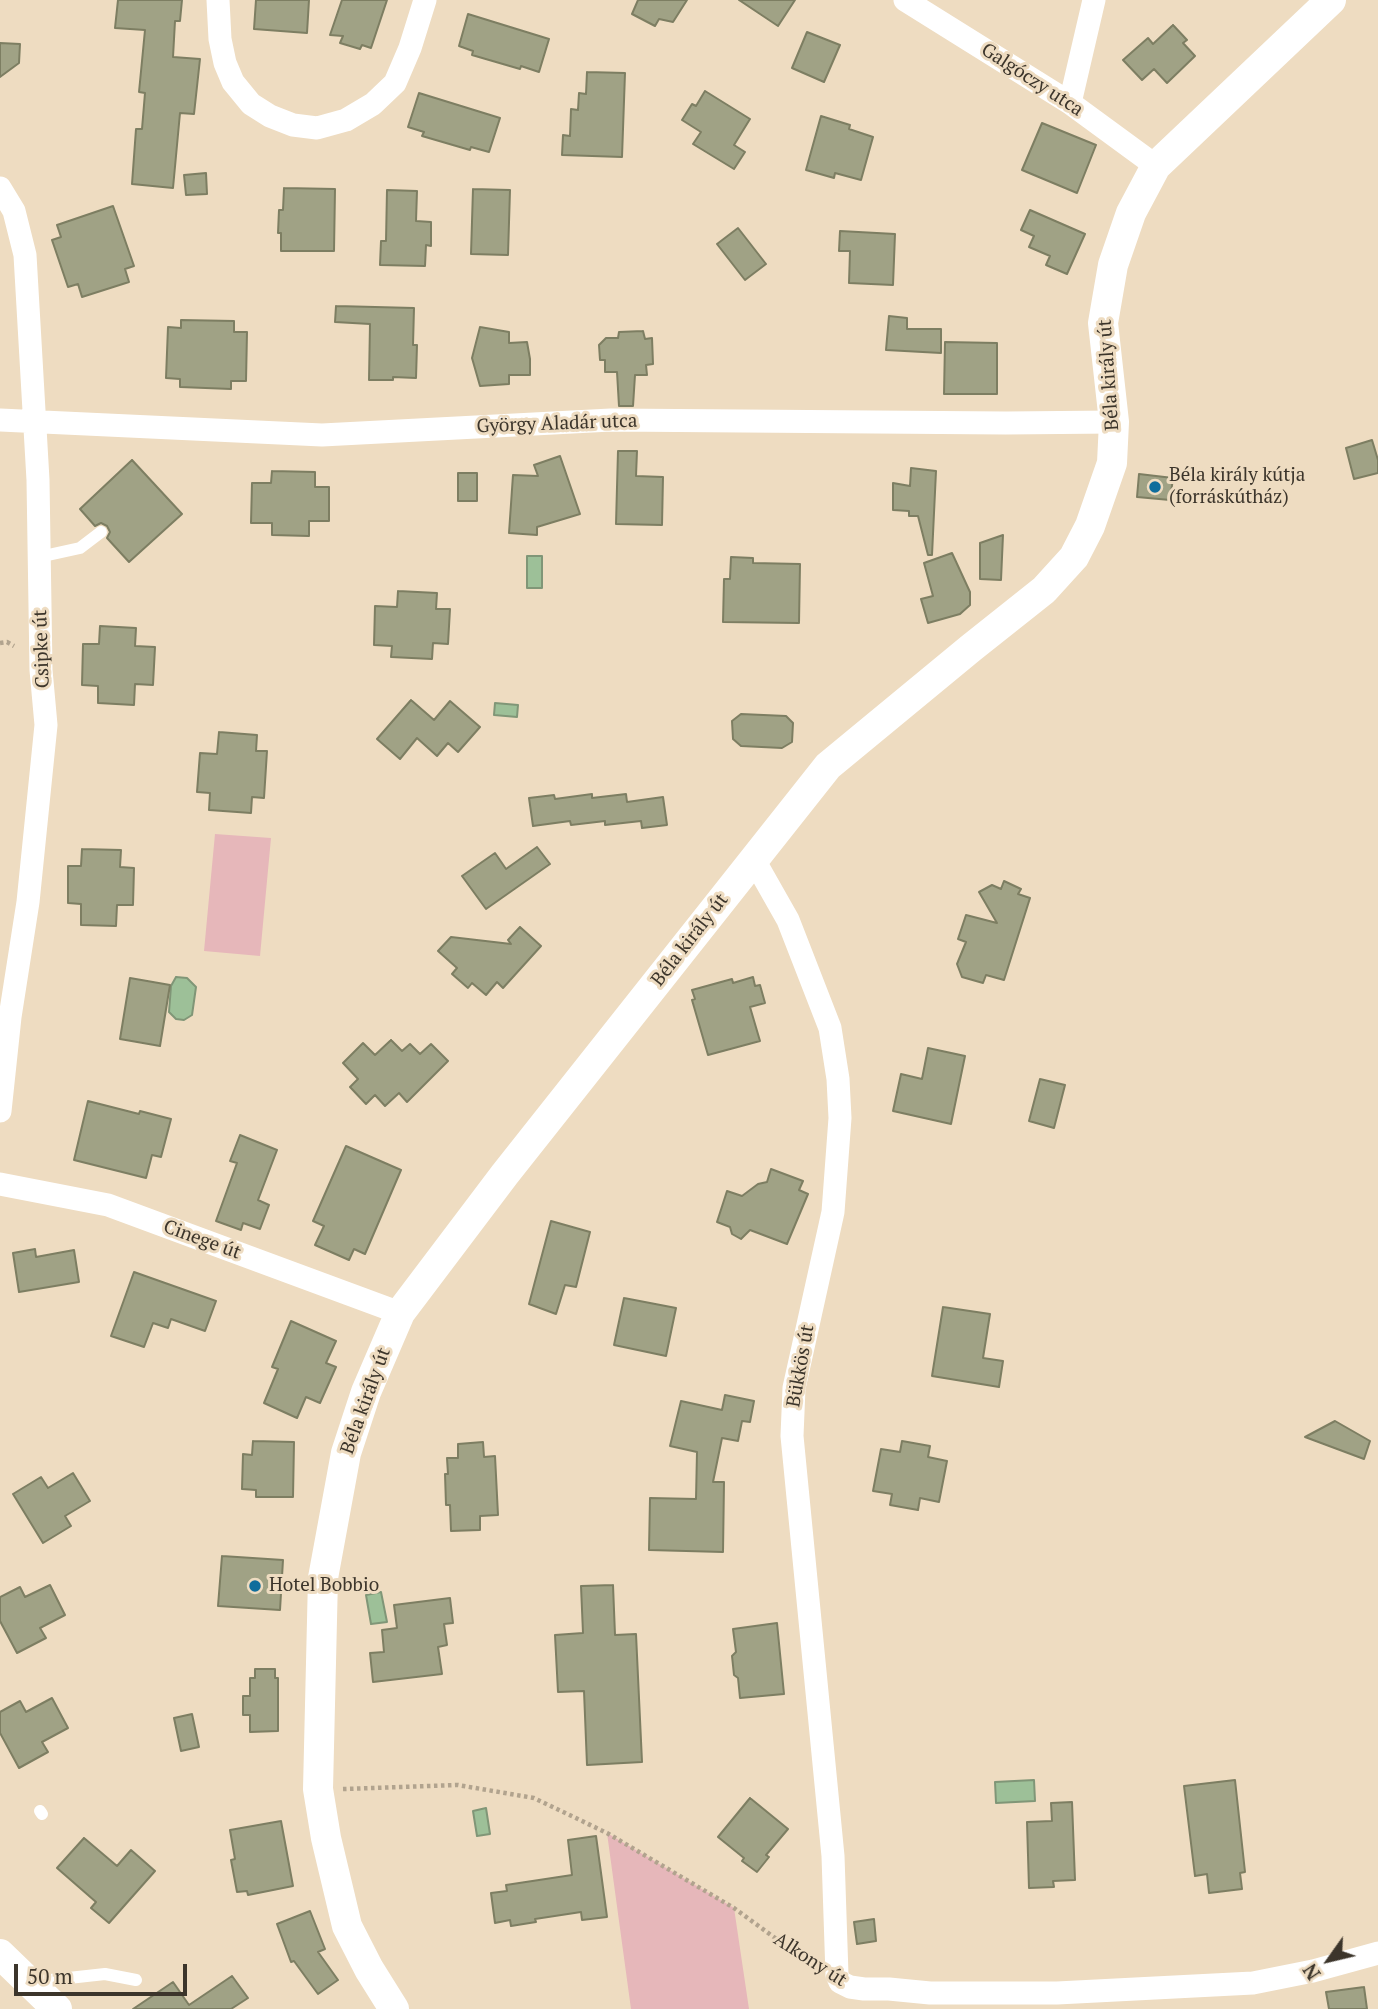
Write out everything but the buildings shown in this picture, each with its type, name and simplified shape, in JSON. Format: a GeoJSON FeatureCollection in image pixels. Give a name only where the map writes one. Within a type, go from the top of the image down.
{"type":"FeatureCollection","features":[{"type":"Feature","properties":{"kind":"street"},"geometry":{"type":"LineString","coordinates":[[218,0],[219,39],[233,82],[251,104],[270,116],[293,125],[317,128],[346,120],[373,104],[395,83],[410,48],[425,0]]}},
{"type":"Feature","properties":{"kind":"street","name":"Galgóczy utca"},"geometry":{"type":"LineString","coordinates":[[905,0],[1070,103],[1156,166]]}},
{"type":"Feature","properties":{"kind":"street"},"geometry":{"type":"LineString","coordinates":[[1070,103],[1094,0]]}},
{"type":"Feature","properties":{"kind":"street","name":"Béla király út"},"geometry":{"type":"LineString","coordinates":[[394,2009],[347,1926],[326,1838],[318,1789],[323,1578],[345,1453],[366,1392],[400,1313],[505,1174],[828,766],[1044,590],[1074,557],[1090,526],[1112,463],[1114,422],[1103,323],[1113,265],[1131,213],[1156,166],[1331,0]]}},
{"type":"Feature","properties":{"kind":"street","name":"Csipke út"},"geometry":{"type":"LineString","coordinates":[[0,188],[14,211],[24,255],[38,480],[41,670],[46,725],[28,902],[10,1017],[0,1111]]}},
{"type":"Feature","properties":{"kind":"street","name":"György Aladár utca"},"geometry":{"type":"LineString","coordinates":[[0,420],[322,435],[611,420],[1114,422]]}},
{"type":"Feature","properties":{"kind":"street","name":"Bükkös út"},"geometry":{"type":"LineString","coordinates":[[754,860],[788,920],[830,1028],[838,1079],[840,1118],[832,1212],[794,1388],[792,1436],[833,1856],[837,1975]]}},
{"type":"Feature","properties":{"kind":"street","name":"Cinege út"},"geometry":{"type":"LineString","coordinates":[[0,1184],[108,1205],[400,1313]]}},
{"type":"Feature","properties":{"kind":"street","name":"Alkony út"},"geometry":{"type":"LineString","coordinates":[[837,1975],[840,1982],[864,1989],[930,1993],[1057,1993],[1252,1983],[1313,1971],[1378,1953]]}},
{"type":"Feature","properties":{"kind":"street"},"geometry":{"type":"LineString","coordinates":[[0,1954],[57,2009]]}},
{"type":"Feature","properties":{"kind":"lane"},"geometry":{"type":"LineString","coordinates":[[39,556],[80,548],[101,532]]}},
{"type":"Feature","properties":{"kind":"lane"},"geometry":{"type":"LineString","coordinates":[[29,1983],[105,1975],[136,1980]]}},
{"type":"Feature","properties":{"kind":"path"},"geometry":{"type":"LineString","coordinates":[[0,643],[6,642],[14,646]]}},
{"type":"Feature","properties":{"kind":"path","name":"Alkony út"},"geometry":{"type":"LineString","coordinates":[[318,1789],[458,1785],[534,1798],[631,1846],[734,1908],[818,1970],[837,1975]]}},
{"type":"Feature","properties":{"kind":"shaded area"},"geometry":{"type":"Polygon","coordinates":[[[527,556],[542,556],[542,588],[527,588],[527,556]]]}},
{"type":"Feature","properties":{"kind":"shaded area"},"geometry":{"type":"Polygon","coordinates":[[[495,703],[518,705],[517,717],[494,715],[495,703]]]}},
{"type":"Feature","properties":{"kind":"shaded area"},"geometry":{"type":"Polygon","coordinates":[[[215,834],[271,838],[260,956],[204,951],[215,834]]]}},
{"type":"Feature","properties":{"kind":"shaded area"},"geometry":{"type":"Polygon","coordinates":[[[176,977],[187,978],[196,987],[192,1015],[184,1020],[176,1019],[169,1012],[171,986],[176,977]]]}},
{"type":"Feature","properties":{"kind":"shaded area"},"geometry":{"type":"Polygon","coordinates":[[[381,1592],[387,1622],[371,1624],[366,1595],[381,1592]]]}},
{"type":"Feature","properties":{"kind":"shaded area"},"geometry":{"type":"Polygon","coordinates":[[[1034,1780],[1035,1801],[996,1803],[995,1782],[1034,1780]]]}},
{"type":"Feature","properties":{"kind":"shaded area"},"geometry":{"type":"Polygon","coordinates":[[[486,1808],[490,1834],[477,1836],[473,1811],[486,1808]]]}},
{"type":"Feature","properties":{"kind":"shaded area"},"geometry":{"type":"Polygon","coordinates":[[[607,1833],[734,1908],[749,2009],[631,2009],[607,1833]]]}},
{"type":"Feature","properties":{"kind":"place","name":"Béla király kútja (forráskútház)"},"geometry":{"type":"Point","coordinates":[1155,487]}},
{"type":"Feature","properties":{"kind":"place","name":"Hotel Bobbio"},"geometry":{"type":"Point","coordinates":[255,1586]}}]}
